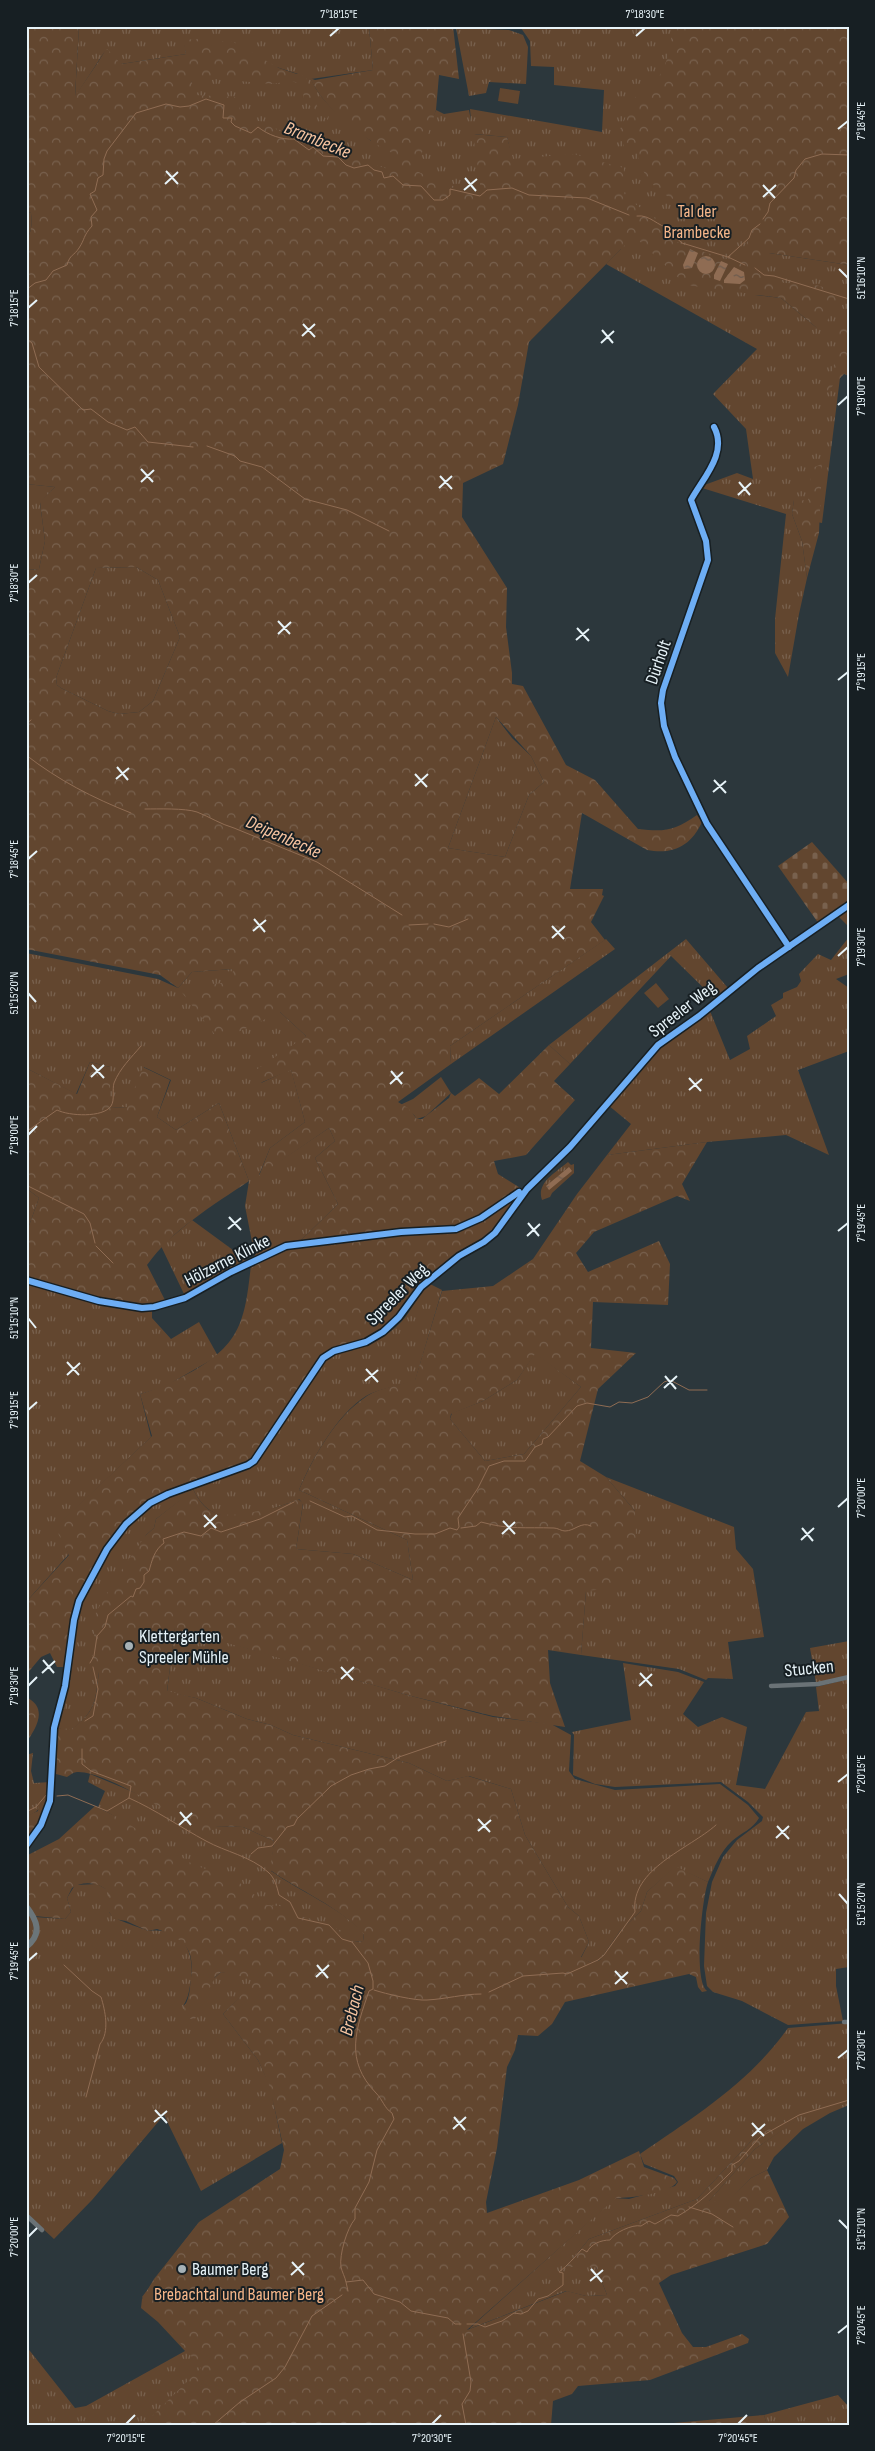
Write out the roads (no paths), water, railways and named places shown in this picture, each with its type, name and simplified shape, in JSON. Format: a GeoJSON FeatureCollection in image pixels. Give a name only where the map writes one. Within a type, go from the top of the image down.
{"type":"FeatureCollection","features":[{"type":"Feature","properties":{"kind":"street","name":"Dürholt"},"geometry":{"type":"LineString","coordinates":[[714,427],[718,438],[716,458],[691,500],[706,541],[707,565],[666,680],[661,703],[662,715],[675,758],[703,818],[789,947]]}},
{"type":"Feature","properties":{"kind":"street","name":"Spreeler Weg"},"geometry":{"type":"LineString","coordinates":[[26,1846],[41,1825],[51,1796],[54,1728],[65,1686],[74,1620],[84,1592],[117,1535],[139,1512],[162,1497],[251,1464],[260,1454],[322,1358],[331,1352],[366,1342],[380,1335],[396,1320],[415,1292],[426,1282],[462,1253],[490,1238],[524,1193],[570,1147],[658,1045],[700,1016],[751,973],[849,905]]}},
{"type":"Feature","properties":{"kind":"street","name":"Hölzerne Klinke"},"geometry":{"type":"LineString","coordinates":[[26,1280],[99,1301],[142,1308],[154,1307],[185,1298],[231,1272],[290,1245],[408,1231],[456,1229],[481,1218],[518,1193],[524,1193]]}},
{"type":"Feature","properties":{"kind":"street","name":"Stucken"},"geometry":{"type":"LineString","coordinates":[[771,1686],[818,1684],[849,1677]]}},
{"type":"Feature","properties":{"kind":"street"},"geometry":{"type":"LineString","coordinates":[[26,1906],[36,1919],[38,1928],[35,1937],[26,1946]]}},
{"type":"Feature","properties":{"kind":"street"},"geometry":{"type":"LineString","coordinates":[[26,2215],[42,2230]]}},
{"type":"Feature","properties":{"kind":"water"},"geometry":{"type":"Polygon","coordinates":[[[690,249],[698,253],[692,268],[684,269],[683,265],[690,249]]]}},
{"type":"Feature","properties":{"kind":"water"},"geometry":{"type":"Polygon","coordinates":[[[706,256],[712,259],[715,265],[712,271],[706,274],[700,271],[697,265],[700,259],[706,256]]]}},
{"type":"Feature","properties":{"kind":"water"},"geometry":{"type":"Polygon","coordinates":[[[721,261],[728,264],[720,281],[714,279],[714,275],[721,261]]]}},
{"type":"Feature","properties":{"kind":"water"},"geometry":{"type":"Polygon","coordinates":[[[734,267],[744,272],[745,280],[740,284],[724,283],[724,280],[734,267]]]}},
{"type":"Feature","properties":{"kind":"water"},"geometry":{"type":"Polygon","coordinates":[[[569,1167],[572,1171],[549,1190],[546,1186],[569,1167]]]}},
{"type":"Feature","properties":{"kind":"waterway","name":"Brambecke"},"geometry":{"type":"LineString","coordinates":[[26,290],[35,283],[46,280],[53,271],[67,265],[79,248],[92,226],[91,217],[97,210],[90,194],[95,191],[98,178],[103,175],[104,159],[107,151],[136,113],[166,104],[180,107],[189,106],[206,99],[224,105],[223,118],[232,118],[231,122],[235,126],[251,133],[258,127],[275,136],[294,139],[309,150],[313,147],[323,156],[338,157],[346,165],[354,168],[368,165],[374,170],[382,172],[384,178],[393,176],[403,185],[421,186],[434,200],[443,200],[450,195],[450,189],[480,196],[487,190],[512,188],[529,195],[587,198],[629,215]]}},
{"type":"Feature","properties":{"kind":"waterway"},"geometry":{"type":"LineString","coordinates":[[763,219],[768,212],[770,203],[794,178],[796,170],[805,159],[822,154],[849,155]]}},
{"type":"Feature","properties":{"kind":"waterway","name":"Brambecke"},"geometry":{"type":"LineString","coordinates":[[637,216],[646,217],[670,228],[672,234],[682,243],[728,257],[745,265]]}},
{"type":"Feature","properties":{"kind":"waterway"},"geometry":{"type":"LineString","coordinates":[[728,257],[749,238],[752,230],[760,224]]}},
{"type":"Feature","properties":{"kind":"waterway","name":"Brambecke"},"geometry":{"type":"LineString","coordinates":[[755,268],[764,275],[774,276],[849,299]]}},
{"type":"Feature","properties":{"kind":"waterway"},"geometry":{"type":"LineString","coordinates":[[26,338],[32,343],[39,367],[83,410],[91,409],[108,422],[127,430],[135,427],[148,442],[193,447]]}},
{"type":"Feature","properties":{"kind":"waterway"},"geometry":{"type":"LineString","coordinates":[[207,446],[235,456],[240,461],[262,467],[305,499],[347,510],[389,531]]}},
{"type":"Feature","properties":{"kind":"waterway"},"geometry":{"type":"LineString","coordinates":[[26,724],[31,720]]}},
{"type":"Feature","properties":{"kind":"waterway","name":"Deipenbecke"},"geometry":{"type":"LineString","coordinates":[[26,755],[76,788],[131,813]]}},
{"type":"Feature","properties":{"kind":"waterway","name":"Deipenbecke"},"geometry":{"type":"LineString","coordinates":[[145,809],[179,809],[197,812],[224,825],[317,862],[402,915]]}},
{"type":"Feature","properties":{"kind":"waterway"},"geometry":{"type":"LineString","coordinates":[[434,924],[449,927],[468,919]]}},
{"type":"Feature","properties":{"kind":"waterway"},"geometry":{"type":"LineString","coordinates":[[409,925],[428,924]]}},
{"type":"Feature","properties":{"kind":"waterway"},"geometry":{"type":"LineString","coordinates":[[26,1132],[57,1110],[77,1115],[101,1113],[107,1110],[112,1104],[113,1086],[116,1078],[141,1046]]}},
{"type":"Feature","properties":{"kind":"waterway"},"geometry":{"type":"LineString","coordinates":[[26,1185],[84,1214],[90,1223],[95,1243]]}},
{"type":"Feature","properties":{"kind":"waterway"},"geometry":{"type":"LineString","coordinates":[[96,1246],[113,1263]]}},
{"type":"Feature","properties":{"kind":"waterway"},"geometry":{"type":"LineString","coordinates":[[310,1501],[345,1517],[352,1516],[377,1530],[415,1534],[435,1534],[450,1528],[457,1530],[459,1527],[458,1518],[478,1488],[489,1466],[504,1461],[525,1461],[535,1447],[542,1444],[543,1439],[548,1437],[577,1406],[587,1403],[610,1407],[619,1402],[632,1403],[648,1397],[664,1382],[670,1380],[689,1390],[707,1390]]}},
{"type":"Feature","properties":{"kind":"waterway"},"geometry":{"type":"LineString","coordinates":[[90,1663],[94,1656],[97,1636],[105,1627],[108,1615],[131,1596],[133,1597],[136,1589],[140,1588],[144,1582],[144,1575],[149,1571],[156,1552],[164,1543],[163,1539],[184,1532],[201,1536],[211,1528],[221,1532],[260,1519],[294,1502]]}},
{"type":"Feature","properties":{"kind":"waterway"},"geometry":{"type":"LineString","coordinates":[[461,1528],[476,1526],[481,1522],[509,1527],[554,1528],[565,1531],[572,1530],[581,1525],[591,1526]]}},
{"type":"Feature","properties":{"kind":"waterway"},"geometry":{"type":"LineString","coordinates":[[85,1721],[93,1716],[98,1689],[93,1667]]}},
{"type":"Feature","properties":{"kind":"waterway"},"geometry":{"type":"LineString","coordinates":[[251,1854],[258,1848],[272,1846],[287,1827],[294,1825],[297,1819],[331,1786],[351,1775],[385,1766],[399,1757],[446,1741]]}},
{"type":"Feature","properties":{"kind":"waterway","name":"Brebach"},"geometry":{"type":"LineString","coordinates":[[57,1796],[68,1795],[107,1811],[129,1798],[131,1786],[91,1771],[82,1764],[82,1749]]}},
{"type":"Feature","properties":{"kind":"waterway"},"geometry":{"type":"LineString","coordinates":[[26,1812],[36,1807],[47,1794]]}},
{"type":"Feature","properties":{"kind":"waterway","name":"Brebach"},"geometry":{"type":"LineString","coordinates":[[129,1798],[206,1841],[254,1862],[272,1877],[279,1895],[290,1902],[298,1918],[329,1925],[342,1939],[352,1942],[368,1963],[373,1981],[373,1989],[369,1991],[360,2018],[357,2031],[356,2056],[366,2081],[392,2113],[394,2119],[377,2150],[369,2182],[355,2208],[355,2219],[349,2229],[342,2249],[341,2269],[346,2282],[363,2280],[374,2294],[400,2302],[411,2311],[448,2318],[455,2324],[461,2324]]}},
{"type":"Feature","properties":{"kind":"waterway"},"geometry":{"type":"LineString","coordinates":[[489,1992],[523,1976],[567,1974],[598,1960],[604,1955],[635,1912],[636,1897],[642,1884],[651,1872],[716,1825]]}},
{"type":"Feature","properties":{"kind":"waterway"},"geometry":{"type":"LineString","coordinates":[[64,1965],[101,1997],[105,2014],[105,2033],[100,2044],[86,2097]]}},
{"type":"Feature","properties":{"kind":"waterway"},"geometry":{"type":"LineString","coordinates":[[374,1990],[422,2000],[481,1994]]}},
{"type":"Feature","properties":{"kind":"waterway"},"geometry":{"type":"LineString","coordinates":[[467,2324],[478,2324],[485,2327],[502,2321],[514,2313],[521,2314],[528,2311],[538,2299],[548,2296],[563,2285],[563,2273],[559,2272],[582,2249],[587,2252],[594,2245],[610,2240],[628,2228],[641,2226],[649,2221],[655,2224],[671,2215],[678,2216],[700,2201],[720,2183],[732,2171],[732,2165],[739,2161],[760,2137],[799,2115],[849,2100]]}},
{"type":"Feature","properties":{"kind":"waterway"},"geometry":{"type":"LineString","coordinates":[[689,2207],[712,2214],[733,2227]]}},
{"type":"Feature","properties":{"kind":"waterway","name":"Brebach"},"geometry":{"type":"LineString","coordinates":[[346,2282],[348,2291]]}},
{"type":"Feature","properties":{"kind":"waterway","name":"Brebach"},"geometry":{"type":"LineString","coordinates":[[213,2425],[240,2402],[276,2378],[285,2367],[312,2316],[342,2295]]}},
{"type":"Feature","properties":{"kind":"waterway","name":"Brebach"},"geometry":{"type":"LineString","coordinates":[[463,2334],[471,2382],[470,2391],[462,2404],[466,2425]]}},
{"type":"Feature","properties":{"kind":"place","name":"Klettergarten Spreeler Mühle"},"geometry":{"type":"Point","coordinates":[129,1646]}},
{"type":"Feature","properties":{"kind":"place","name":"Baumer Berg"},"geometry":{"type":"Point","coordinates":[182,2269]}},
{"type":"Feature","properties":{"kind":"park label","name":"Tal der Brambecke"},"geometry":{"type":"Point","coordinates":[697,221]}},
{"type":"Feature","properties":{"kind":"park label","name":"Brebachtal und Baumer Berg"},"geometry":{"type":"Point","coordinates":[239,2294]}}]}
